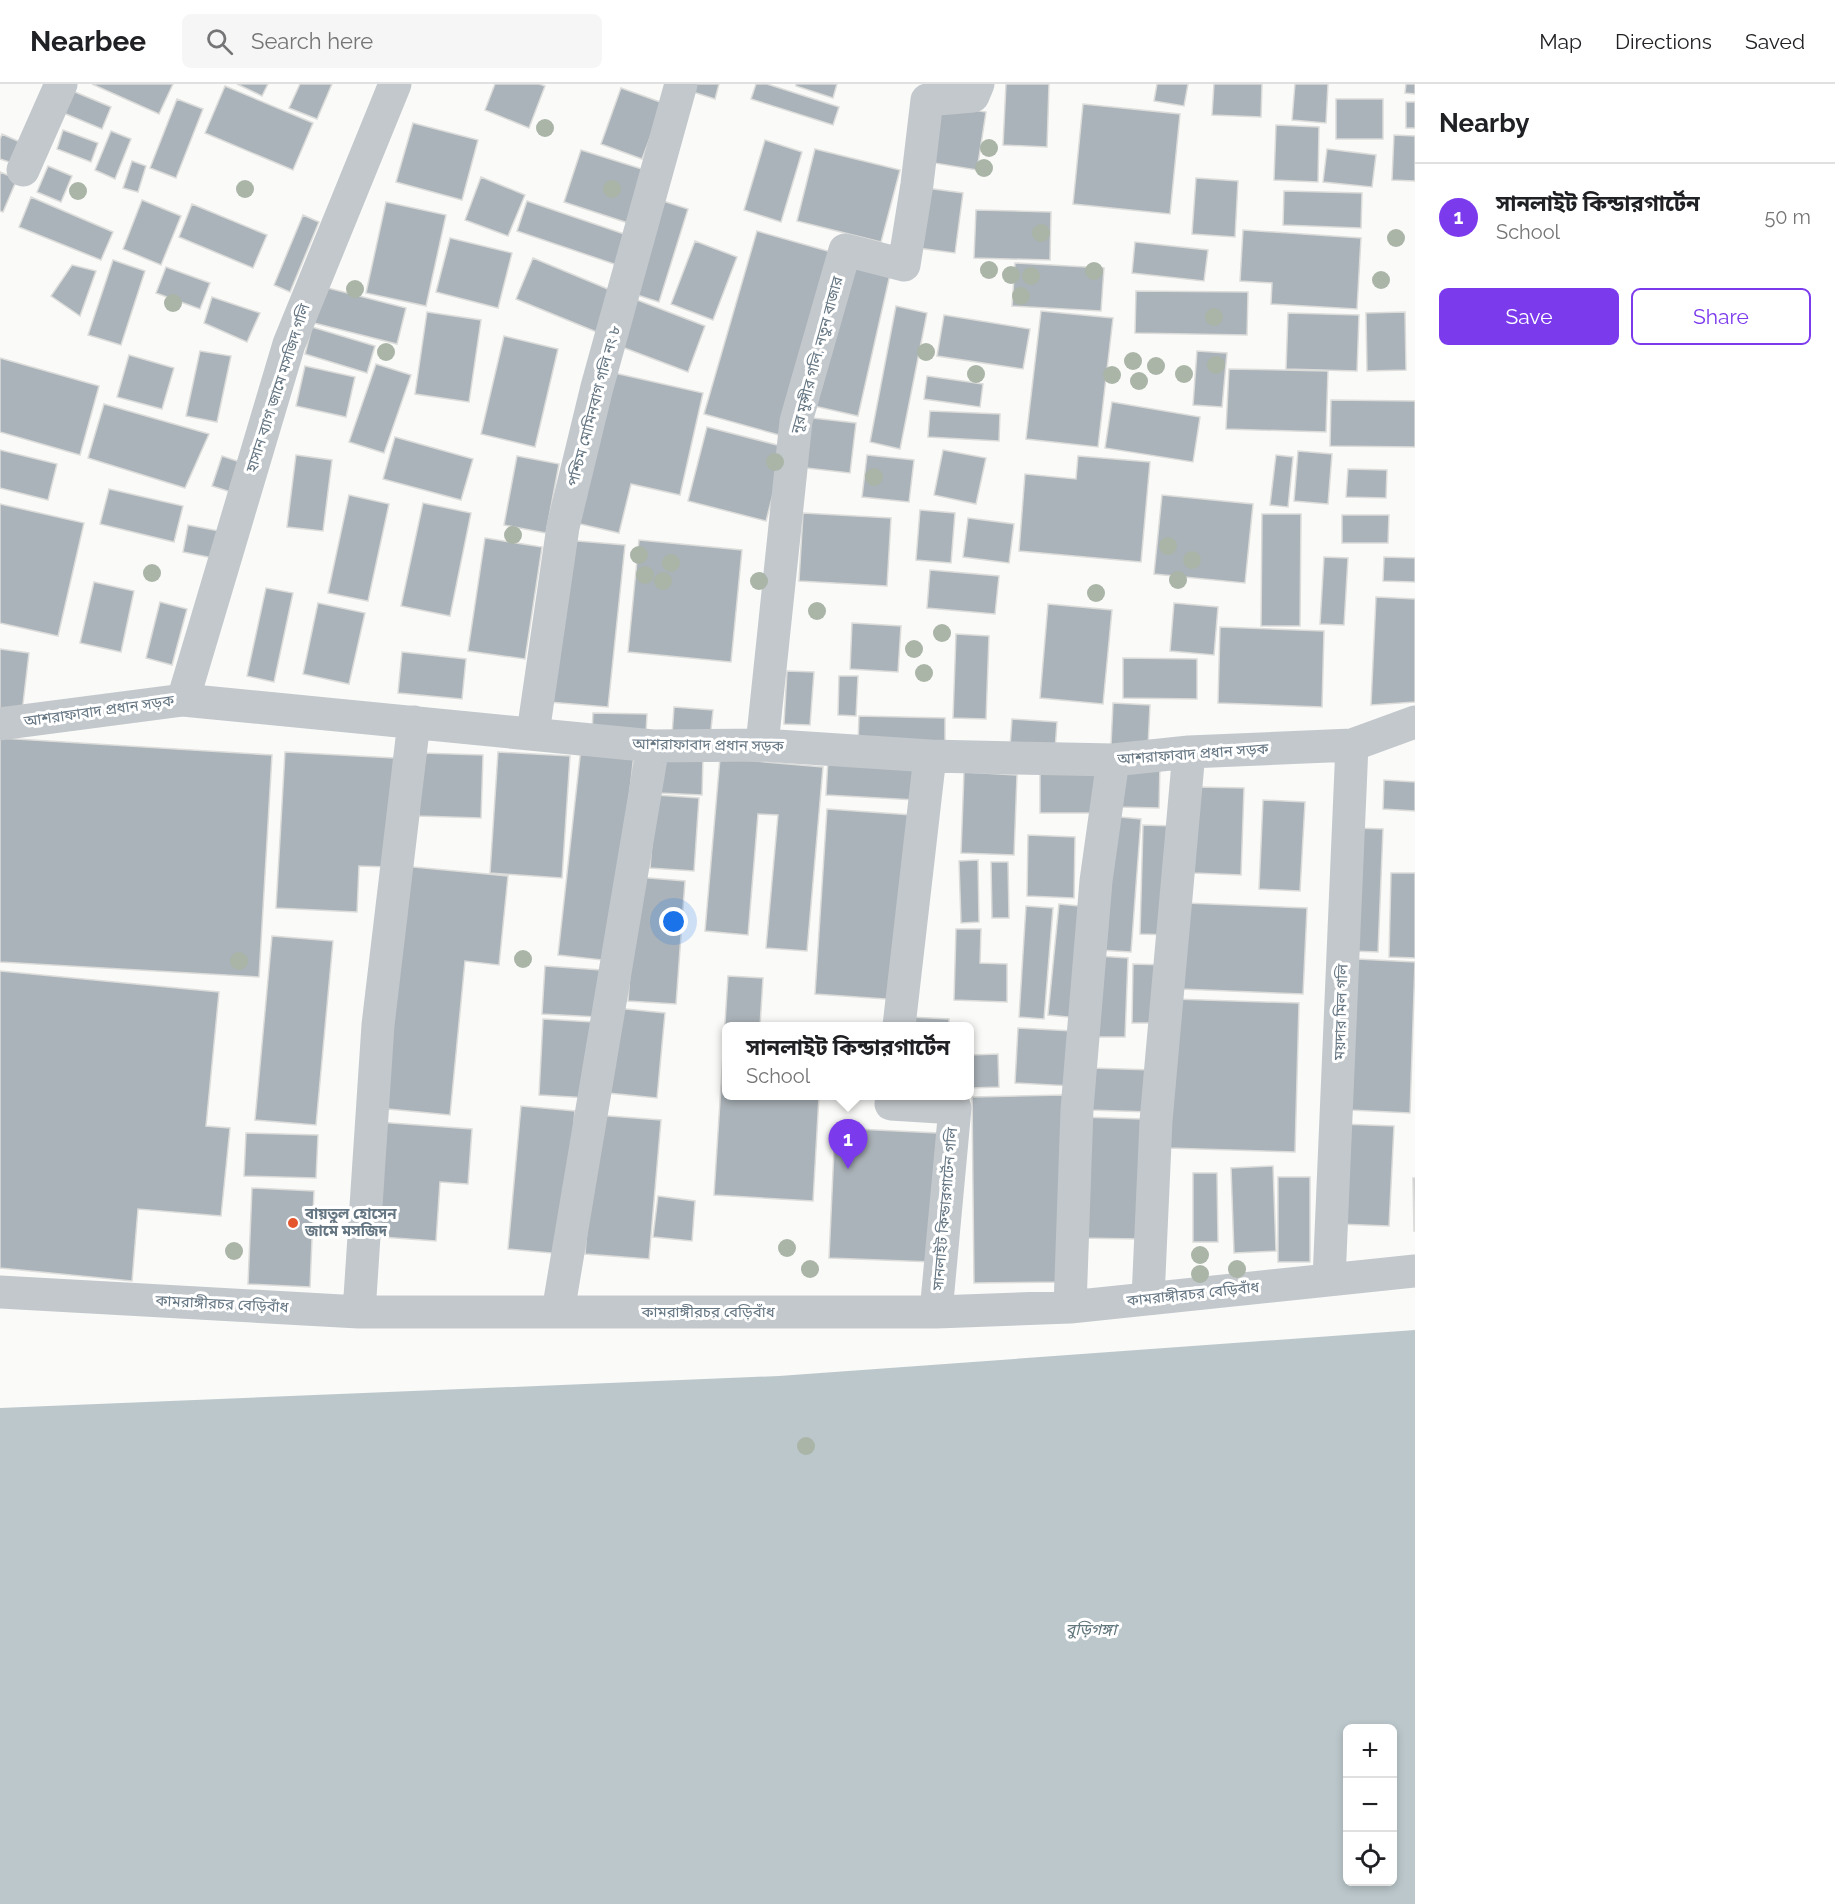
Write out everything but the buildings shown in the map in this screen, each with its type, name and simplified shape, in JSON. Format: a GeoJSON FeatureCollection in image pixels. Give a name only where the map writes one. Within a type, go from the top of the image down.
{"type":"FeatureCollection","features":[{"type":"Feature","properties":{"kind":"street"},"geometry":{"type":"LineString","coordinates":[[23,170],[61,84]]}},
{"type":"Feature","properties":{"kind":"street","name":"হাসান ব্যাগ জামে মসজিদ গলি"},"geometry":{"type":"LineString","coordinates":[[183,700],[289,344],[395,84]]}},
{"type":"Feature","properties":{"kind":"street","name":"পশ্চিম মোমিনবাগ গলি নং ৮"},"geometry":{"type":"LineString","coordinates":[[533,733],[563,527],[597,387],[681,84]]}},
{"type":"Feature","properties":{"kind":"street","name":"নূর মুন্সীর গলি, নতুন বাজার"},"geometry":{"type":"LineString","coordinates":[[762,745],[796,421],[844,250],[904,265],[927,100],[973,96],[978,84]]}},
{"type":"Feature","properties":{"kind":"street","name":"আশরাফাবাদ প্রধান সড়ক"},"geometry":{"type":"LineString","coordinates":[[0,724],[183,700],[653,746],[762,745],[930,756],[1113,760],[1189,752],[1352,744],[1415,722]]}},
{"type":"Feature","properties":{"kind":"street"},"geometry":{"type":"LineString","coordinates":[[359,1312],[378,1025],[414,722]]}},
{"type":"Feature","properties":{"kind":"street","name":"ময়দার মিল গলি"},"geometry":{"type":"LineString","coordinates":[[1329,1280],[1352,744]]}},
{"type":"Feature","properties":{"kind":"street"},"geometry":{"type":"LineString","coordinates":[[558,1312],[653,746]]}},
{"type":"Feature","properties":{"kind":"street"},"geometry":{"type":"LineString","coordinates":[[1148,1298],[1156,1121],[1189,752]]}},
{"type":"Feature","properties":{"kind":"street"},"geometry":{"type":"LineString","coordinates":[[899,1022],[930,756]]}},
{"type":"Feature","properties":{"kind":"street"},"geometry":{"type":"LineString","coordinates":[[1070,1307],[1077,1109],[1096,881],[1113,760]]}},
{"type":"Feature","properties":{"kind":"street","name":"সানলাইট কিন্ডারগার্টেন গলি"},"geometry":{"type":"LineString","coordinates":[[891,1100],[891,1104],[955,1108],[936,1312]]}},
{"type":"Feature","properties":{"kind":"street","name":"কামরাঙ্গীরচর বেড়িবাঁধ"},"geometry":{"type":"LineString","coordinates":[[0,1292],[359,1312],[936,1312],[1070,1307],[1415,1271]]}},
{"type":"Feature","properties":{"kind":"water","name":"বুড়িগঙ্গা"},"geometry":{"type":"Polygon","coordinates":[[[1415,1330],[1415,1904],[0,1904],[0,1408],[779,1376],[1415,1330]]]}},
{"type":"Feature","properties":{"kind":"place","name":"সানলাইট কিন্ডারগার্টেন"},"geometry":{"type":"Point","coordinates":[848,1169]}},
{"type":"Feature","properties":{"kind":"place","name":"বায়তুল হোসেন জামে মসজিদ"},"geometry":{"type":"Point","coordinates":[293,1223]}}]}
